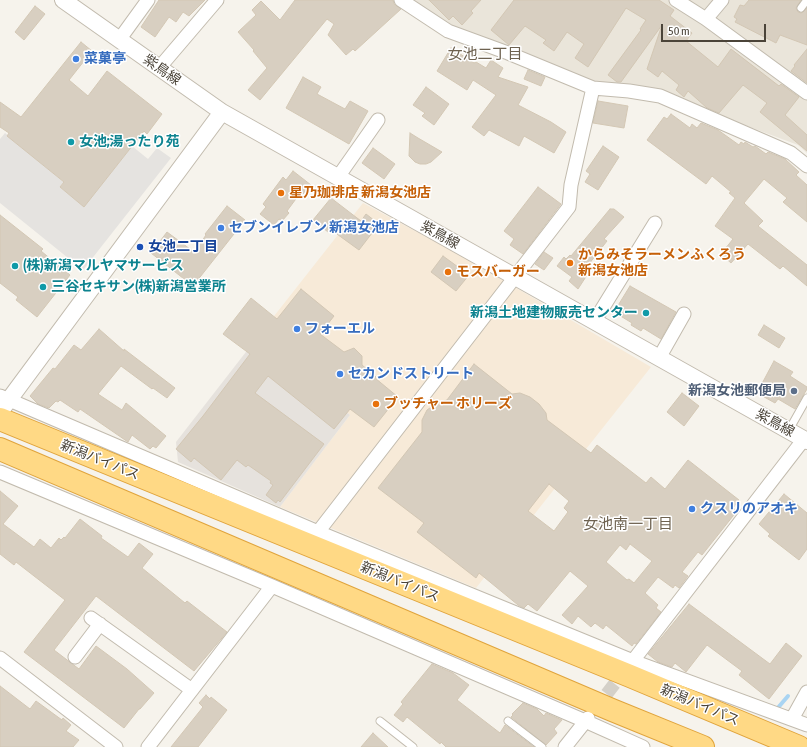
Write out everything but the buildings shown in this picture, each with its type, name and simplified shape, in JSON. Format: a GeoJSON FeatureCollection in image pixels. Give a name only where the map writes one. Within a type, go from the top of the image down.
{"type":"FeatureCollection","features":[{"type":"Feature","properties":{"kind":"highway","name":"新潟バイパス"},"geometry":{"type":"LineString","coordinates":[[4,410],[799,747]]}},
{"type":"Feature","properties":{"kind":"highway","name":"新潟バイパス"},"geometry":{"type":"LineString","coordinates":[[0,449],[697,745]]}},
{"type":"Feature","properties":{"kind":"street","name":"紫鳥線"},"geometry":{"type":"LineString","coordinates":[[63,0],[222,112],[806,440]]}},
{"type":"Feature","properties":{"kind":"street"},"geometry":{"type":"LineString","coordinates":[[119,40],[148,0]]}},
{"type":"Feature","properties":{"kind":"street"},"geometry":{"type":"LineString","coordinates":[[159,68],[217,0]]}},
{"type":"Feature","properties":{"kind":"street"},"geometry":{"type":"LineString","coordinates":[[401,0],[448,31],[508,53],[593,88],[629,91],[660,96],[791,153],[807,166]]}},
{"type":"Feature","properties":{"kind":"street"},"geometry":{"type":"LineString","coordinates":[[676,0],[706,19],[807,93]]}},
{"type":"Feature","properties":{"kind":"street"},"geometry":{"type":"LineString","coordinates":[[706,19],[722,0]]}},
{"type":"Feature","properties":{"kind":"street"},"geometry":{"type":"LineString","coordinates":[[318,532],[569,207],[570,185],[593,88]]}},
{"type":"Feature","properties":{"kind":"street"},"geometry":{"type":"LineString","coordinates":[[222,112],[4,410],[318,532],[632,661],[807,725]]}},
{"type":"Feature","properties":{"kind":"street"},"geometry":{"type":"LineString","coordinates":[[338,177],[378,120]]}},
{"type":"Feature","properties":{"kind":"street"},"geometry":{"type":"LineString","coordinates":[[594,322],[655,223]]}},
{"type":"Feature","properties":{"kind":"street"},"geometry":{"type":"LineString","coordinates":[[659,358],[684,314]]}},
{"type":"Feature","properties":{"kind":"street"},"geometry":{"type":"LineString","coordinates":[[632,661],[806,440]]}},
{"type":"Feature","properties":{"kind":"street"},"geometry":{"type":"LineString","coordinates":[[0,472],[587,719],[643,747]]}},
{"type":"Feature","properties":{"kind":"street"},"geometry":{"type":"LineString","coordinates":[[148,747],[272,586]]}},
{"type":"Feature","properties":{"kind":"street"},"geometry":{"type":"LineString","coordinates":[[75,657],[95,621],[192,690]]}},
{"type":"Feature","properties":{"kind":"street"},"geometry":{"type":"LineString","coordinates":[[0,658],[116,747]]}},
{"type":"Feature","properties":{"kind":"street"},"geometry":{"type":"LineString","coordinates":[[792,719],[807,692]]}},
{"type":"Feature","properties":{"kind":"street"},"geometry":{"type":"LineString","coordinates":[[566,747],[587,719]]}},
{"type":"Feature","properties":{"kind":"lane"},"geometry":{"type":"LineString","coordinates":[[801,8],[806,0]]}},
{"type":"Feature","properties":{"kind":"lane"},"geometry":{"type":"LineString","coordinates":[[788,430],[807,398]]}},
{"type":"Feature","properties":{"kind":"lane"},"geometry":{"type":"LineString","coordinates":[[380,721],[413,747]]}},
{"type":"Feature","properties":{"kind":"lane"},"geometry":{"type":"LineString","coordinates":[[508,721],[542,747]]}},
{"type":"Feature","properties":{"kind":"shaded area"},"geometry":{"type":"Polygon","coordinates":[[[414,0],[807,0],[807,153],[798,145],[653,91],[598,84],[446,25],[414,0]]]}},
{"type":"Feature","properties":{"kind":"shaded area"},"geometry":{"type":"Polygon","coordinates":[[[5,133],[64,182],[60,187],[84,206],[132,146],[148,159],[157,148],[171,158],[83,270],[0,203],[0,139],[5,133]]]}},
{"type":"Feature","properties":{"kind":"shaded area"},"geometry":{"type":"Polygon","coordinates":[[[363,203],[460,255],[651,367],[476,588],[280,507],[350,415],[256,339],[363,203]]]}},
{"type":"Feature","properties":{"kind":"shaded area"},"geometry":{"type":"Polygon","coordinates":[[[256,339],[350,415],[280,507],[178,462],[176,442],[256,339]]]}},
{"type":"Feature","properties":{"kind":"waterway"},"geometry":{"type":"LineString","coordinates":[[776,710],[788,696]]}},
{"type":"Feature","properties":{"kind":"tunnel"},"geometry":{"type":"LineString","coordinates":[[595,709],[626,669]]}},
{"type":"Feature","properties":{"kind":"place","name":"菜菓亭"},"geometry":{"type":"Point","coordinates":[76,59]}},
{"type":"Feature","properties":{"kind":"place","name":"女池;湯ったり苑"},"geometry":{"type":"Point","coordinates":[71,142]}},
{"type":"Feature","properties":{"kind":"place","name":"星乃珈琲店 新潟女池店"},"geometry":{"type":"Point","coordinates":[281,193]}},
{"type":"Feature","properties":{"kind":"place","name":"セブンイレブン 新潟女池店"},"geometry":{"type":"Point","coordinates":[221,228]}},
{"type":"Feature","properties":{"kind":"place","name":"女池二丁目"},"geometry":{"type":"Point","coordinates":[140,247]}},
{"type":"Feature","properties":{"kind":"place","name":"からみそラーメンふくろう 新潟女池店"},"geometry":{"type":"Point","coordinates":[570,263]}},
{"type":"Feature","properties":{"kind":"place","name":"(株)新潟マルヤマサービス"},"geometry":{"type":"Point","coordinates":[15,266]}},
{"type":"Feature","properties":{"kind":"place","name":"モスバーガー"},"geometry":{"type":"Point","coordinates":[448,272]}},
{"type":"Feature","properties":{"kind":"place","name":"三谷セキサン(株)新潟営業所"},"geometry":{"type":"Point","coordinates":[43,287]}},
{"type":"Feature","properties":{"kind":"place","name":"新潟土地建物販売センター"},"geometry":{"type":"Point","coordinates":[646,313]}},
{"type":"Feature","properties":{"kind":"place","name":"フォーエル"},"geometry":{"type":"Point","coordinates":[297,329]}},
{"type":"Feature","properties":{"kind":"place","name":"セカンドストリート"},"geometry":{"type":"Point","coordinates":[340,374]}},
{"type":"Feature","properties":{"kind":"place","name":"新潟女池郵便局"},"geometry":{"type":"Point","coordinates":[794,391]}},
{"type":"Feature","properties":{"kind":"place","name":"ブッチャー ホリーズ"},"geometry":{"type":"Point","coordinates":[376,404]}},
{"type":"Feature","properties":{"kind":"place","name":"クスリのアオキ"},"geometry":{"type":"Point","coordinates":[692,509]}},
{"type":"Feature","properties":{"kind":"district","name":"女池二丁目"},"geometry":{"type":"Point","coordinates":[485,54]}},
{"type":"Feature","properties":{"kind":"district","name":"女池南一丁目"},"geometry":{"type":"Point","coordinates":[628,524]}}]}
